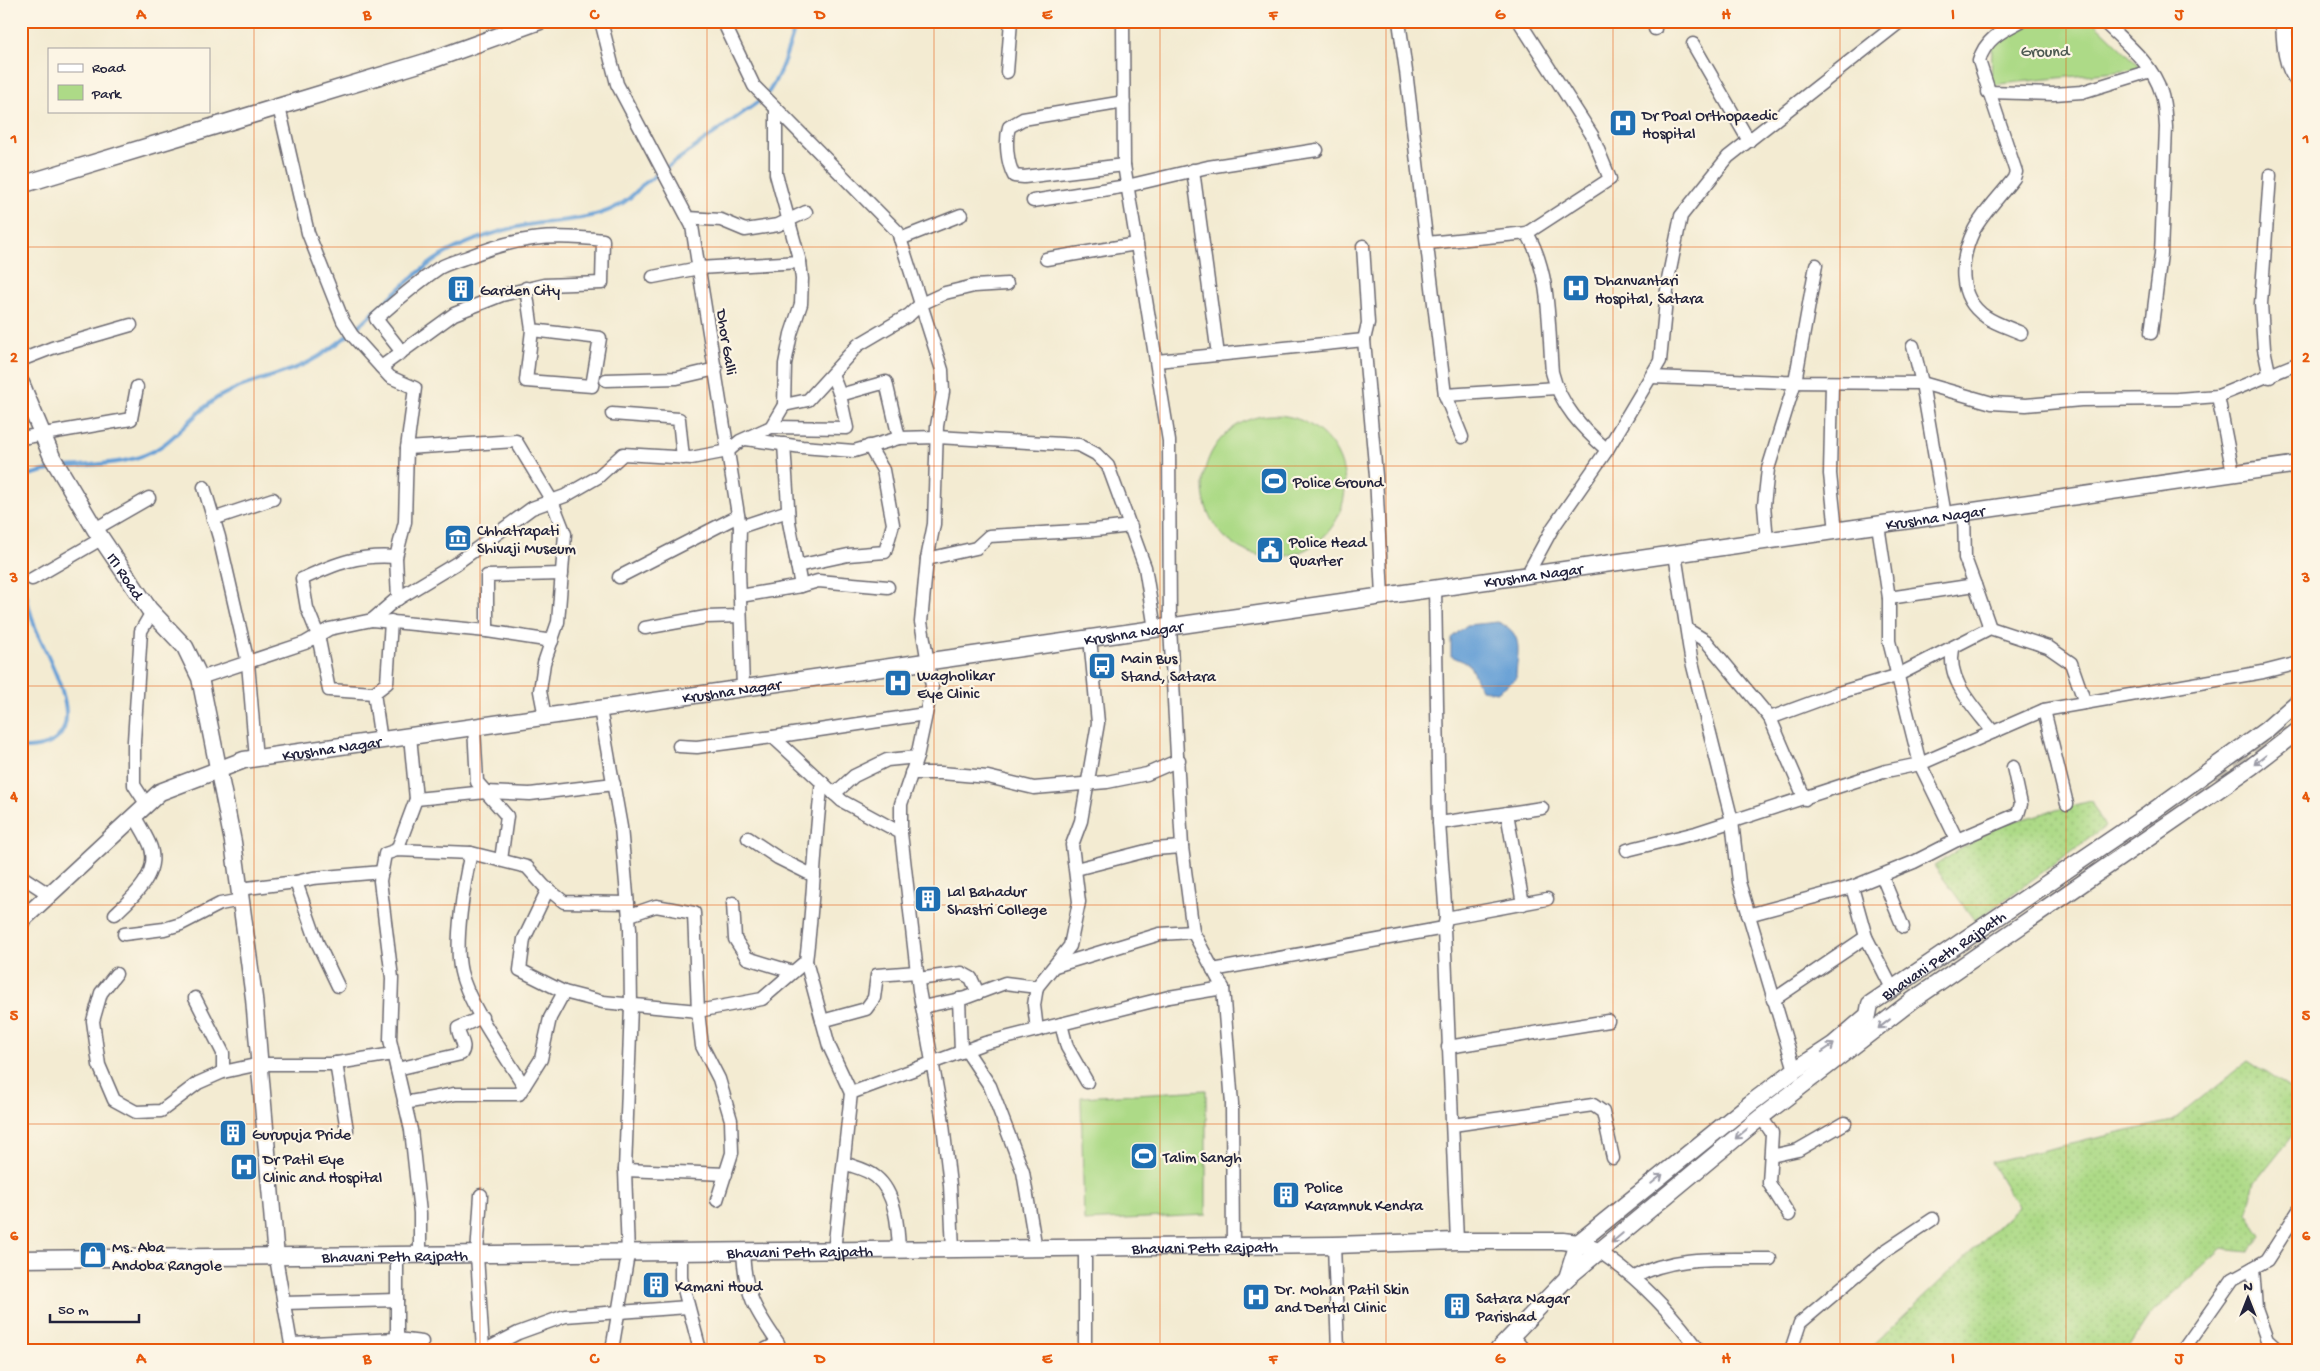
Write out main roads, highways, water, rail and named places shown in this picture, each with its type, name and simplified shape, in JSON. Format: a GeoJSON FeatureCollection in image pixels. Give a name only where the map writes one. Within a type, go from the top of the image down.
{"type":"FeatureCollection","features":[{"type":"Feature","properties":{"kind":"main road"},"geometry":{"type":"LineString","coordinates":[[21,185],[429,61],[540,21]]}},
{"type":"Feature","properties":{"kind":"main road"},"geometry":{"type":"LineString","coordinates":[[2284,21],[2286,52],[2294,76],[2299,81]]}},
{"type":"Feature","properties":{"kind":"main road","name":"ITI Road"},"geometry":{"type":"LineString","coordinates":[[21,383],[52,457],[98,534],[152,612],[184,647],[200,678],[220,769],[254,998],[276,1258]]}},
{"type":"Feature","properties":{"kind":"main road","name":"Krushna Nagar"},"geometry":{"type":"LineString","coordinates":[[21,921],[160,792],[244,760],[2299,464]]}},
{"type":"Feature","properties":{"kind":"main road","name":"Bhavani Peth Rajpath"},"geometry":{"type":"LineString","coordinates":[[1578,1243],[1796,1070],[1833,1045],[1868,1015],[1870,1004],[2149,814],[2266,730],[2299,701]]}},
{"type":"Feature","properties":{"kind":"main road"},"geometry":{"type":"LineString","coordinates":[[1498,1350],[1567,1278],[1761,1117],[1913,1000],[2251,767],[2299,730]]}},
{"type":"Feature","properties":{"kind":"main road"},"geometry":{"type":"LineString","coordinates":[[1868,1015],[1898,1001],[2063,882],[2195,792]]}},
{"type":"Feature","properties":{"kind":"main road","name":"Bhavani Peth Rajpath"},"geometry":{"type":"LineString","coordinates":[[21,1259],[276,1258],[1233,1247],[1457,1241],[1578,1243],[1600,1252]]}},
{"type":"Feature","properties":{"kind":"main road"},"geometry":{"type":"LineString","coordinates":[[1567,1278],[1578,1243]]}},
{"type":"Feature","properties":{"kind":"water"},"geometry":{"type":"Polygon","coordinates":[[[1498,622],[1507,627],[1516,639],[1518,654],[1516,679],[1497,692],[1481,690],[1469,664],[1451,656],[1451,638],[1467,625],[1498,622]]]}},
{"type":"Feature","properties":{"kind":"waterway"},"geometry":{"type":"LineString","coordinates":[[65,467],[129,460],[152,452],[163,445],[217,398],[239,387],[298,367],[326,352],[359,326],[408,281],[451,250],[486,236],[511,229],[534,224],[578,219],[606,212],[619,206],[641,186],[765,97],[776,80],[797,21]]}},
{"type":"Feature","properties":{"kind":"waterway"},"geometry":{"type":"LineString","coordinates":[[21,477],[53,469]]}},
{"type":"Feature","properties":{"kind":"waterway"},"geometry":{"type":"LineString","coordinates":[[21,559],[32,618],[59,682],[65,702],[66,720],[60,735],[46,745],[21,748]]}},
{"type":"Feature","properties":{"kind":"tunnel"},"geometry":{"type":"LineString","coordinates":[[2195,792],[2265,744],[2299,714]]}},
{"type":"Feature","properties":{"kind":"place","name":"Dr Poal Orthopaedic Hospital"},"geometry":{"type":"Point","coordinates":[1623,123]}},
{"type":"Feature","properties":{"kind":"place","name":"Dhanvantari Hospital, Satara"},"geometry":{"type":"Point","coordinates":[1576,288]}},
{"type":"Feature","properties":{"kind":"place","name":"Garden City"},"geometry":{"type":"Point","coordinates":[461,289]}},
{"type":"Feature","properties":{"kind":"place","name":"Police Ground"},"geometry":{"type":"Point","coordinates":[1274,481]}},
{"type":"Feature","properties":{"kind":"place","name":"Chhatrapati Shivaji Museum"},"geometry":{"type":"Point","coordinates":[458,538]}},
{"type":"Feature","properties":{"kind":"place","name":"Police Head Quarter"},"geometry":{"type":"Point","coordinates":[1270,550]}},
{"type":"Feature","properties":{"kind":"place","name":"Main Bus Stand, Satara"},"geometry":{"type":"Point","coordinates":[1102,666]}},
{"type":"Feature","properties":{"kind":"place","name":"Wagholikar Eye Clinic"},"geometry":{"type":"Point","coordinates":[898,683]}},
{"type":"Feature","properties":{"kind":"place","name":"Lal Bahadur Shastri College"},"geometry":{"type":"Point","coordinates":[928,899]}},
{"type":"Feature","properties":{"kind":"place","name":"Gurupuja Pride"},"geometry":{"type":"Point","coordinates":[233,1133]}},
{"type":"Feature","properties":{"kind":"place","name":"Talim Sangh"},"geometry":{"type":"Point","coordinates":[1144,1156]}},
{"type":"Feature","properties":{"kind":"place","name":"Dr Patil Eye Clinic and Hospital"},"geometry":{"type":"Point","coordinates":[244,1167]}},
{"type":"Feature","properties":{"kind":"place","name":"Police Karamnuk Kendra"},"geometry":{"type":"Point","coordinates":[1286,1195]}},
{"type":"Feature","properties":{"kind":"place","name":"Ms. Aba Andoba Rangole"},"geometry":{"type":"Point","coordinates":[93,1255]}},
{"type":"Feature","properties":{"kind":"place","name":"Kamani Houd"},"geometry":{"type":"Point","coordinates":[656,1285]}},
{"type":"Feature","properties":{"kind":"place","name":"Dr. Mohan Patil Skin and Dental Clinic"},"geometry":{"type":"Point","coordinates":[1256,1297]}},
{"type":"Feature","properties":{"kind":"place","name":"Satara Nagar Parishad"},"geometry":{"type":"Point","coordinates":[1457,1306]}},
{"type":"Feature","properties":{"kind":"park label","name":"Ground"},"geometry":{"type":"Point","coordinates":[2045,50]}}]}
